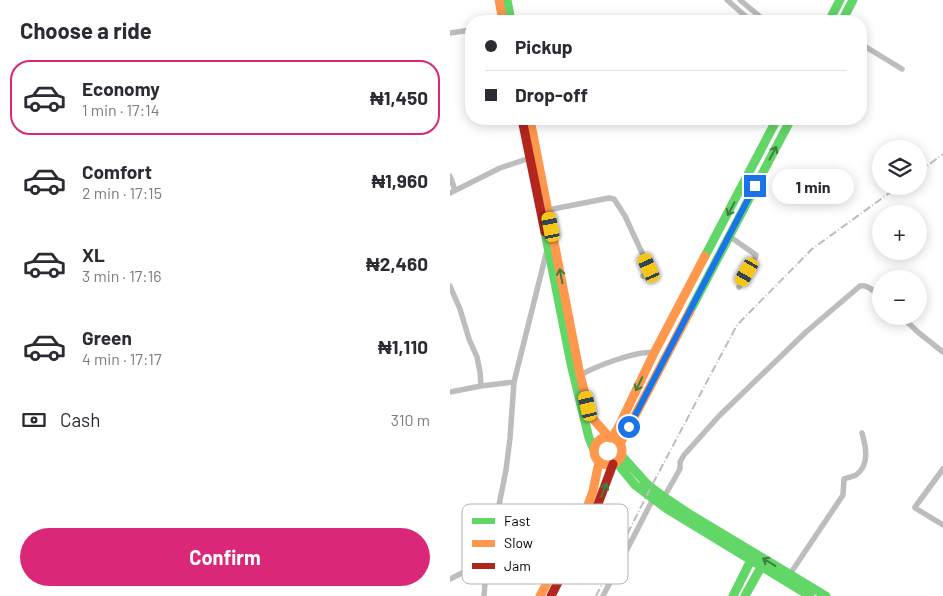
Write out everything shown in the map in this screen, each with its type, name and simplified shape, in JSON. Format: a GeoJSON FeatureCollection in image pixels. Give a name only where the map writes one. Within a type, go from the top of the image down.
{"type":"FeatureCollection","features":[{"type":"Feature","properties":{"kind":"street"},"geometry":{"type":"LineString","coordinates":[[499,0],[502,15]]}},
{"type":"Feature","properties":{"kind":"street"},"geometry":{"type":"LineString","coordinates":[[507,0],[509,15]]}},
{"type":"Feature","properties":{"kind":"street"},"geometry":{"type":"LineString","coordinates":[[727,0],[744,15]]}},
{"type":"Feature","properties":{"kind":"street"},"geometry":{"type":"LineString","coordinates":[[740,0],[758,15]]}},
{"type":"Feature","properties":{"kind":"street"},"geometry":{"type":"LineString","coordinates":[[831,15],[840,0]]}},
{"type":"Feature","properties":{"kind":"street"},"geometry":{"type":"LineString","coordinates":[[845,15],[852,0]]}},
{"type":"Feature","properties":{"kind":"street"},"geometry":{"type":"LineString","coordinates":[[450,33],[465,31]]}},
{"type":"Feature","properties":{"kind":"street"},"geometry":{"type":"LineString","coordinates":[[867,48],[902,69]]}},
{"type":"Feature","properties":{"kind":"street"},"geometry":{"type":"LineString","coordinates":[[523,125],[571,364],[588,438],[599,462],[604,464],[616,460]]}},
{"type":"Feature","properties":{"kind":"street"},"geometry":{"type":"LineString","coordinates":[[531,125],[580,375],[590,413],[621,450],[598,504]]}},
{"type":"Feature","properties":{"kind":"street"},"geometry":{"type":"LineString","coordinates":[[614,440],[654,353],[774,125]]}},
{"type":"Feature","properties":{"kind":"street"},"geometry":{"type":"LineString","coordinates":[[614,440],[729,236],[788,125]]}},
{"type":"Feature","properties":{"kind":"street"},"geometry":{"type":"LineString","coordinates":[[450,176],[453,192],[500,168],[530,158]]}},
{"type":"Feature","properties":{"kind":"street"},"geometry":{"type":"LineString","coordinates":[[548,210],[609,198],[614,200],[624,216],[649,268],[644,276]]}},
{"type":"Feature","properties":{"kind":"street"},"geometry":{"type":"LineString","coordinates":[[729,236],[756,255],[739,287]]}},
{"type":"Feature","properties":{"kind":"street"},"geometry":{"type":"LineString","coordinates":[[499,504],[510,438],[514,382],[547,248]]}},
{"type":"Feature","properties":{"kind":"street"},"geometry":{"type":"LineString","coordinates":[[664,497],[680,469],[680,462],[684,455],[719,416],[806,332],[860,286],[864,285],[872,290]]}},
{"type":"Feature","properties":{"kind":"street"},"geometry":{"type":"LineString","coordinates":[[450,286],[476,357],[481,386]]}},
{"type":"Feature","properties":{"kind":"street"},"geometry":{"type":"LineString","coordinates":[[911,325],[943,352]]}},
{"type":"Feature","properties":{"kind":"street"},"geometry":{"type":"LineString","coordinates":[[580,375],[635,354],[654,353]]}},
{"type":"Feature","properties":{"kind":"street"},"geometry":{"type":"LineString","coordinates":[[450,392],[514,382]]}},
{"type":"Feature","properties":{"kind":"street"},"geometry":{"type":"LineString","coordinates":[[599,424],[610,426],[620,424]]}},
{"type":"Feature","properties":{"kind":"street"},"geometry":{"type":"LineString","coordinates":[[790,574],[843,495],[844,479],[856,474],[865,461],[866,450],[862,433]]}},
{"type":"Feature","properties":{"kind":"street"},"geometry":{"type":"LineString","coordinates":[[594,450],[599,440],[604,438],[614,440]]}},
{"type":"Feature","properties":{"kind":"street"},"geometry":{"type":"LineString","coordinates":[[616,460],[688,513],[826,596]]}},
{"type":"Feature","properties":{"kind":"street"},"geometry":{"type":"LineString","coordinates":[[616,460],[635,485],[653,499],[810,596]]}},
{"type":"Feature","properties":{"kind":"street"},"geometry":{"type":"LineString","coordinates":[[588,504],[599,462]]}},
{"type":"Feature","properties":{"kind":"street"},"geometry":{"type":"LineString","coordinates":[[943,469],[915,507],[943,525]]}},
{"type":"Feature","properties":{"kind":"street"},"geometry":{"type":"LineString","coordinates":[[628,547],[653,499]]}},
{"type":"Feature","properties":{"kind":"street"},"geometry":{"type":"LineString","coordinates":[[733,596],[751,560]]}},
{"type":"Feature","properties":{"kind":"street"},"geometry":{"type":"LineString","coordinates":[[745,596],[761,567]]}},
{"type":"Feature","properties":{"kind":"street"},"geometry":{"type":"LineString","coordinates":[[450,579],[462,573]]}},
{"type":"Feature","properties":{"kind":"street"},"geometry":{"type":"LineString","coordinates":[[540,596],[547,584]]}},
{"type":"Feature","properties":{"kind":"street"},"geometry":{"type":"LineString","coordinates":[[551,596],[557,584]]}},
{"type":"Feature","properties":{"kind":"street"},"geometry":{"type":"LineString","coordinates":[[602,596],[608,584]]}},
{"type":"Feature","properties":{"kind":"railway"},"geometry":{"type":"LineString","coordinates":[[927,166],[943,154]]}},
{"type":"Feature","properties":{"kind":"railway"},"geometry":{"type":"LineString","coordinates":[[628,533],[737,325],[812,249],[887,195]]}},
{"type":"Feature","properties":{"kind":"railway"},"geometry":{"type":"LineString","coordinates":[[596,596],[602,584]]}},
{"type":"Feature","properties":{"kind":"traffic: fast"},"geometry":{"type":"LineString","coordinates":[[507,0],[510,15]]}},
{"type":"Feature","properties":{"kind":"traffic: fast"},"geometry":{"type":"LineString","coordinates":[[832,15],[840,0]]}},
{"type":"Feature","properties":{"kind":"traffic: fast"},"geometry":{"type":"LineString","coordinates":[[845,15],[853,0]]}},
{"type":"Feature","properties":{"kind":"traffic: fast"},"geometry":{"type":"LineString","coordinates":[[705,256],[774,125]]}},
{"type":"Feature","properties":{"kind":"traffic: fast"},"geometry":{"type":"LineString","coordinates":[[690,311],[788,125]]}},
{"type":"Feature","properties":{"kind":"traffic: fast"},"geometry":{"type":"LineString","coordinates":[[545,232],[571,364],[589,438],[594,450]]}},
{"type":"Feature","properties":{"kind":"traffic: fast"},"geometry":{"type":"LineString","coordinates":[[621,455],[647,484],[664,497],[826,596]]}},
{"type":"Feature","properties":{"kind":"traffic: fast"},"geometry":{"type":"LineString","coordinates":[[616,462],[635,485],[667,509],[810,596]]}},
{"type":"Feature","properties":{"kind":"traffic: fast"},"geometry":{"type":"LineString","coordinates":[[733,596],[751,560]]}},
{"type":"Feature","properties":{"kind":"traffic: fast"},"geometry":{"type":"LineString","coordinates":[[745,596],[761,567]]}},
{"type":"Feature","properties":{"kind":"traffic: slow"},"geometry":{"type":"LineString","coordinates":[[499,0],[502,15]]}},
{"type":"Feature","properties":{"kind":"traffic: slow"},"geometry":{"type":"LineString","coordinates":[[531,125],[580,375],[590,413],[610,438]]}},
{"type":"Feature","properties":{"kind":"traffic: slow"},"geometry":{"type":"LineString","coordinates":[[612,438],[705,256]]}},
{"type":"Feature","properties":{"kind":"traffic: slow"},"geometry":{"type":"LineString","coordinates":[[620,444],[690,311]]}},
{"type":"Feature","properties":{"kind":"traffic: slow"},"geometry":{"type":"LineString","coordinates":[[608,437],[618,441],[622,451],[618,461],[608,465],[598,461],[594,451],[598,441],[608,437]]}},
{"type":"Feature","properties":{"kind":"traffic: slow"},"geometry":{"type":"LineString","coordinates":[[588,504],[599,462]]}},
{"type":"Feature","properties":{"kind":"traffic: slow"},"geometry":{"type":"LineString","coordinates":[[540,596],[546,584]]}},
{"type":"Feature","properties":{"kind":"traffic: jam"},"geometry":{"type":"LineString","coordinates":[[523,125],[545,232]]}},
{"type":"Feature","properties":{"kind":"traffic: jam"},"geometry":{"type":"LineString","coordinates":[[598,504],[613,464]]}},
{"type":"Feature","properties":{"kind":"traffic: jam"},"geometry":{"type":"LineString","coordinates":[[551,596],[557,584]]}},
{"type":"Feature","properties":{"kind":"route"},"geometry":{"type":"LineString","coordinates":[[629,427],[755,186]]}}]}
